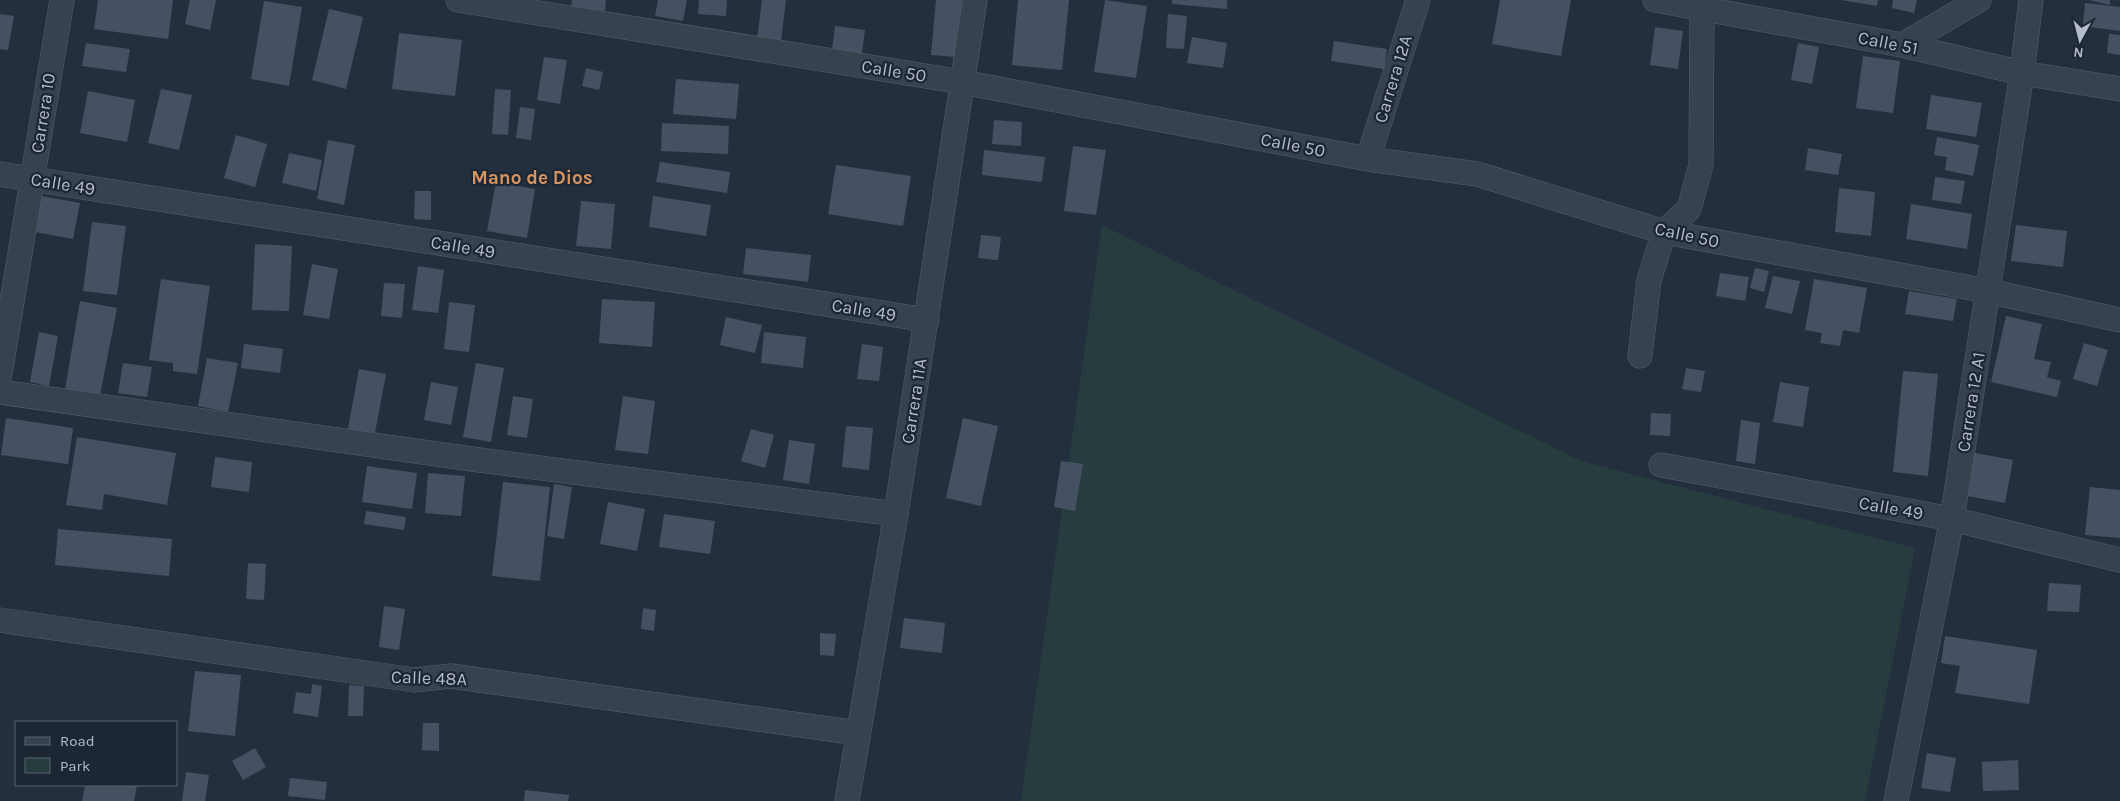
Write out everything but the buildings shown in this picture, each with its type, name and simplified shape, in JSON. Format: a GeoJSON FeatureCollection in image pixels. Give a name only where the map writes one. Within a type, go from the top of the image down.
{"type":"FeatureCollection","features":[{"type":"Feature","properties":{"kind":"street","name":"Carrera 10"},"geometry":{"type":"LineString","coordinates":[[0,374],[62,0]]}},
{"type":"Feature","properties":{"kind":"street","name":"Calle 50"},"geometry":{"type":"LineString","coordinates":[[458,0],[962,82],[1368,159],[1477,174],[1664,232],[1988,291],[2120,320]]}},
{"type":"Feature","properties":{"kind":"street","name":"Carrera 11A"},"geometry":{"type":"LineString","coordinates":[[847,801],[896,514],[975,0]]}},
{"type":"Feature","properties":{"kind":"street","name":"Carrera 12A"},"geometry":{"type":"LineString","coordinates":[[1368,159],[1418,0]]}},
{"type":"Feature","properties":{"kind":"street","name":"Calle 51"},"geometry":{"type":"LineString","coordinates":[[1655,0],[1902,45],[2022,73],[2120,89]]}},
{"type":"Feature","properties":{"kind":"street"},"geometry":{"type":"LineString","coordinates":[[1902,45],[1980,0]]}},
{"type":"Feature","properties":{"kind":"street","name":"Carrera 12 A1"},"geometry":{"type":"LineString","coordinates":[[1896,801],[1952,519],[2022,73],[2031,0]]}},
{"type":"Feature","properties":{"kind":"street"},"geometry":{"type":"LineString","coordinates":[[1640,356],[1649,280],[1664,232],[1690,209],[1701,165],[1702,9]]}},
{"type":"Feature","properties":{"kind":"street","name":"Calle 49"},"geometry":{"type":"LineString","coordinates":[[0,174],[927,320]]}},
{"type":"Feature","properties":{"kind":"street"},"geometry":{"type":"LineString","coordinates":[[0,392],[479,460],[896,514]]}},
{"type":"Feature","properties":{"kind":"street","name":"Calle 49"},"geometry":{"type":"LineString","coordinates":[[1660,466],[1952,519],[2120,560]]}},
{"type":"Feature","properties":{"kind":"street","name":"Calle 48A"},"geometry":{"type":"LineString","coordinates":[[0,620],[414,680],[451,676],[858,734]]}},
{"type":"Feature","properties":{"kind":"green space"},"geometry":{"type":"Polygon","coordinates":[[[1102,225],[1581,461],[1915,548],[1865,801],[1021,801],[1102,225]]]}},
{"type":"Feature","properties":{"kind":"district","name":"Mano de Dios"},"geometry":{"type":"Point","coordinates":[532,177]}}]}
